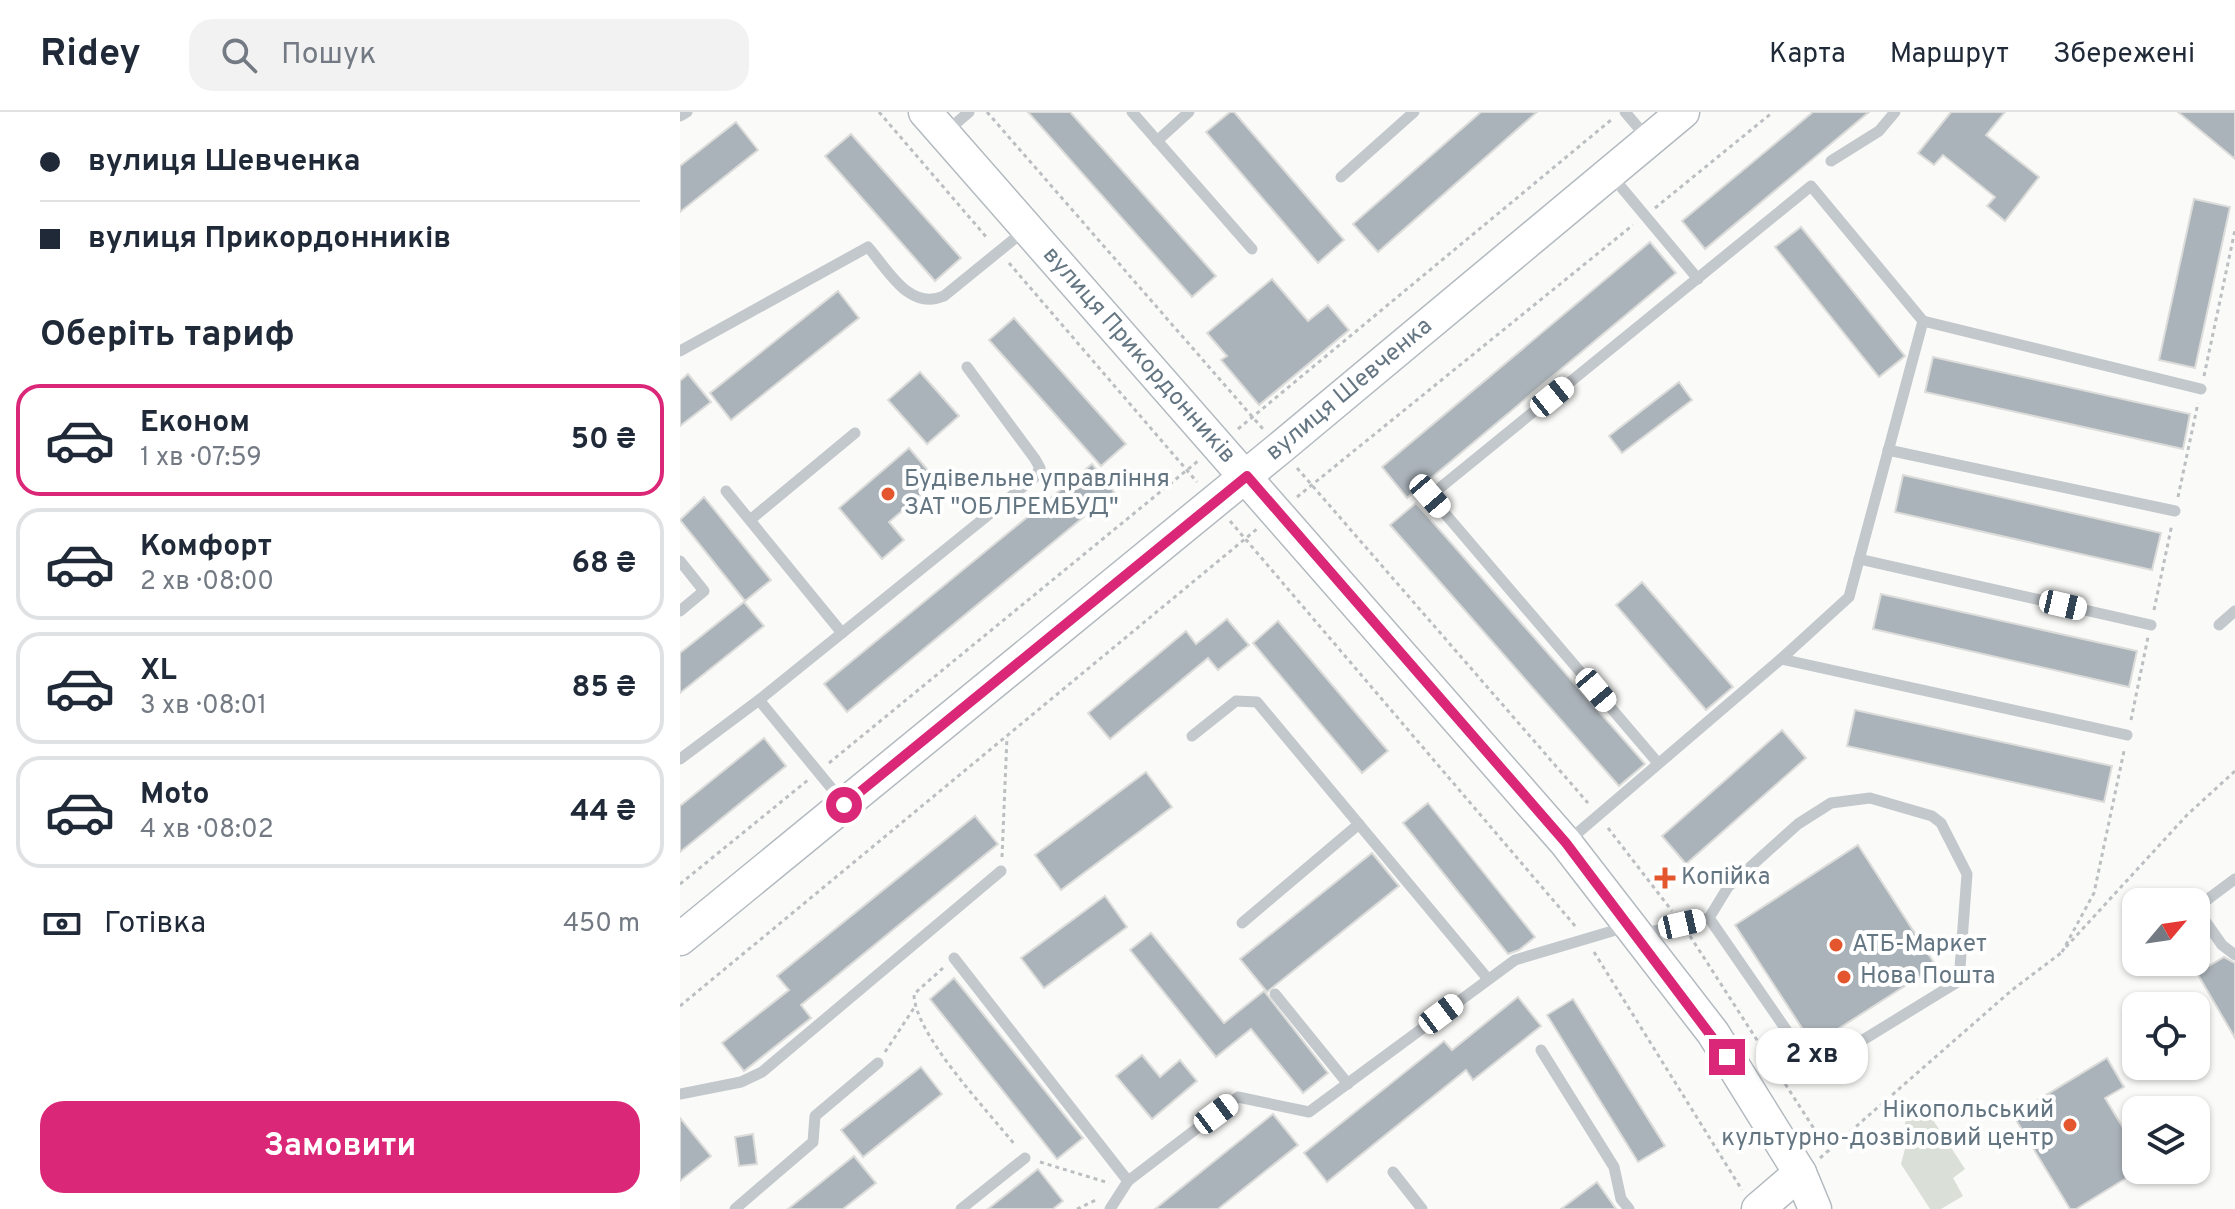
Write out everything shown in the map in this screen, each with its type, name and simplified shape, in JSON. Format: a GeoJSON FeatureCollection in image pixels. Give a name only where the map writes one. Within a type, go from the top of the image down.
{"type":"FeatureCollection","features":[{"type":"Feature","properties":{"kind":"main road","name":"вулиця Шевченка"},"geometry":{"type":"LineString","coordinates":[[680,939],[1247,476],[1683,112]]}},
{"type":"Feature","properties":{"kind":"main road","name":"вулиця Прикордонників"},"geometry":{"type":"LineString","coordinates":[[934,123],[1566,843],[1713,1033],[1800,1173],[1815,1209]]}},
{"type":"Feature","properties":{"kind":"main road"},"geometry":{"type":"LineString","coordinates":[[1752,1204],[1800,1173]]}},
{"type":"Feature","properties":{"kind":"lane"},"geometry":{"type":"LineString","coordinates":[[680,116],[687,112]]}},
{"type":"Feature","properties":{"kind":"lane"},"geometry":{"type":"LineString","coordinates":[[934,123],[969,112]]}},
{"type":"Feature","properties":{"kind":"lane"},"geometry":{"type":"LineString","coordinates":[[1132,112],[1252,249]]}},
{"type":"Feature","properties":{"kind":"lane"},"geometry":{"type":"LineString","coordinates":[[1157,141],[1189,112]]}},
{"type":"Feature","properties":{"kind":"lane"},"geometry":{"type":"LineString","coordinates":[[1341,177],[1414,112]]}},
{"type":"Feature","properties":{"kind":"lane"},"geometry":{"type":"LineString","coordinates":[[1623,112],[1649,140]]}},
{"type":"Feature","properties":{"kind":"lane"},"geometry":{"type":"LineString","coordinates":[[1831,161],[1879,131],[1895,112]]}},
{"type":"Feature","properties":{"kind":"lane"},"geometry":{"type":"LineString","coordinates":[[1610,173],[1698,279]]}},
{"type":"Feature","properties":{"kind":"lane"},"geometry":{"type":"LineString","coordinates":[[1658,763],[1430,496],[1811,186],[1923,321],[2201,389]]}},
{"type":"Feature","properties":{"kind":"lane"},"geometry":{"type":"LineString","coordinates":[[680,351],[868,247],[912,297],[931,302],[944,296],[1028,229]]}},
{"type":"Feature","properties":{"kind":"lane"},"geometry":{"type":"LineString","coordinates":[[1566,843],[1849,597],[1923,321]]}},
{"type":"Feature","properties":{"kind":"lane"},"geometry":{"type":"LineString","coordinates":[[680,759],[759,700],[1034,478],[1040,468],[967,367]]}},
{"type":"Feature","properties":{"kind":"lane"},"geometry":{"type":"LineString","coordinates":[[750,520],[855,433]]}},
{"type":"Feature","properties":{"kind":"lane"},"geometry":{"type":"LineString","coordinates":[[1888,450],[2175,511]]}},
{"type":"Feature","properties":{"kind":"lane"},"geometry":{"type":"LineString","coordinates":[[726,491],[842,633]]}},
{"type":"Feature","properties":{"kind":"lane"},"geometry":{"type":"LineString","coordinates":[[1859,559],[2151,625]]}},
{"type":"Feature","properties":{"kind":"lane"},"geometry":{"type":"LineString","coordinates":[[680,561],[704,591],[680,611]]}},
{"type":"Feature","properties":{"kind":"lane"},"geometry":{"type":"LineString","coordinates":[[2219,625],[2235,611]]}},
{"type":"Feature","properties":{"kind":"lane"},"geometry":{"type":"LineString","coordinates":[[1781,659],[2127,735]]}},
{"type":"Feature","properties":{"kind":"lane"},"geometry":{"type":"LineString","coordinates":[[759,700],[844,805]]}},
{"type":"Feature","properties":{"kind":"lane"},"geometry":{"type":"LineString","coordinates":[[1192,736],[1236,701],[1257,702],[1488,979]]}},
{"type":"Feature","properties":{"kind":"lane"},"geometry":{"type":"LineString","coordinates":[[1110,1209],[1126,1184],[1238,1097],[1309,1112],[1515,960],[1586,939],[1709,918],[1728,887],[1798,824],[1831,803],[1870,798],[1932,816],[1941,823],[1967,874],[1959,981],[1814,1070],[1709,918]]}},
{"type":"Feature","properties":{"kind":"lane"},"geometry":{"type":"LineString","coordinates":[[1242,923],[1359,824]]}},
{"type":"Feature","properties":{"kind":"lane"},"geometry":{"type":"LineString","coordinates":[[680,1094],[741,1082],[762,1072],[1001,871]]}},
{"type":"Feature","properties":{"kind":"lane"},"geometry":{"type":"LineString","coordinates":[[2210,898],[2235,879]]}},
{"type":"Feature","properties":{"kind":"lane"},"geometry":{"type":"LineString","coordinates":[[2210,928],[2222,945],[2235,955]]}},
{"type":"Feature","properties":{"kind":"lane"},"geometry":{"type":"LineString","coordinates":[[954,958],[1126,1184]]}},
{"type":"Feature","properties":{"kind":"lane"},"geometry":{"type":"LineString","coordinates":[[1275,994],[1348,1084]]}},
{"type":"Feature","properties":{"kind":"lane"},"geometry":{"type":"LineString","coordinates":[[1541,1050],[1614,1167],[1621,1199],[1629,1209]]}},
{"type":"Feature","properties":{"kind":"lane"},"geometry":{"type":"LineString","coordinates":[[735,1209],[813,1142],[815,1116],[878,1063]]}},
{"type":"Feature","properties":{"kind":"lane"},"geometry":{"type":"LineString","coordinates":[[961,1209],[1025,1158]]}},
{"type":"Feature","properties":{"kind":"lane"},"geometry":{"type":"LineString","coordinates":[[1393,1172],[1422,1209]]}},
{"type":"Feature","properties":{"kind":"path"},"geometry":{"type":"LineString","coordinates":[[879,112],[1187,470]]}},
{"type":"Feature","properties":{"kind":"path"},"geometry":{"type":"LineString","coordinates":[[987,112],[1598,814],[1682,924],[1829,1152]]}},
{"type":"Feature","properties":{"kind":"path"},"geometry":{"type":"LineString","coordinates":[[680,884],[1623,112]]}},
{"type":"Feature","properties":{"kind":"path"},"geometry":{"type":"LineString","coordinates":[[680,1006],[1278,512],[1773,112]]}},
{"type":"Feature","properties":{"kind":"path"},"geometry":{"type":"LineString","coordinates":[[2062,952],[2094,893],[2235,230]]}},
{"type":"Feature","properties":{"kind":"path"},"geometry":{"type":"LineString","coordinates":[[1245,539],[1586,939],[1752,1204]]}},
{"type":"Feature","properties":{"kind":"path"},"geometry":{"type":"LineString","coordinates":[[1001,871],[1007,737]]}},
{"type":"Feature","properties":{"kind":"path"},"geometry":{"type":"LineString","coordinates":[[1800,1173],[1829,1152],[2012,990],[2062,952],[2187,815],[2235,771]]}},
{"type":"Feature","properties":{"kind":"path"},"geometry":{"type":"LineString","coordinates":[[954,958],[914,994],[914,1008],[927,1035],[1025,1158],[1126,1184]]}},
{"type":"Feature","properties":{"kind":"path"},"geometry":{"type":"LineString","coordinates":[[878,1063],[914,1008]]}},
{"type":"Feature","properties":{"kind":"shaded area"},"geometry":{"type":"Polygon","coordinates":[[[1935,1103],[1941,1114],[1933,1120],[1965,1169],[1953,1178],[1963,1196],[1941,1209],[1930,1209],[1901,1164],[1907,1141],[1905,1122],[1935,1103]]]}},
{"type":"Feature","properties":{"kind":"building"},"geometry":{"type":"Polygon","coordinates":[[[1028,112],[1070,112],[1216,276],[1192,297],[1028,112]]]}},
{"type":"Feature","properties":{"kind":"building"},"geometry":{"type":"Polygon","coordinates":[[[1234,112],[1344,240],[1318,263],[1206,132],[1234,112]]]}},
{"type":"Feature","properties":{"kind":"building"},"geometry":{"type":"Polygon","coordinates":[[[1481,112],[1537,112],[1378,252],[1353,224],[1481,112]]]}},
{"type":"Feature","properties":{"kind":"building"},"geometry":{"type":"Polygon","coordinates":[[[1813,112],[1869,112],[1705,249],[1682,221],[1813,112]]]}},
{"type":"Feature","properties":{"kind":"building"},"geometry":{"type":"Polygon","coordinates":[[[1951,112],[2005,112],[1986,135],[2039,177],[2005,221],[1987,206],[1995,197],[1943,155],[1934,165],[1918,153],[1951,112]]]}},
{"type":"Feature","properties":{"kind":"building"},"geometry":{"type":"Polygon","coordinates":[[[2178,112],[2235,112],[2235,159],[2178,112]]]}},
{"type":"Feature","properties":{"kind":"building"},"geometry":{"type":"Polygon","coordinates":[[[736,122],[758,150],[680,212],[680,166],[736,122]]]}},
{"type":"Feature","properties":{"kind":"building"},"geometry":{"type":"Polygon","coordinates":[[[851,134],[961,258],[935,281],[825,156],[851,134]]]}},
{"type":"Feature","properties":{"kind":"building"},"geometry":{"type":"Polygon","coordinates":[[[2194,199],[2230,207],[2195,368],[2159,360],[2194,199]]]}},
{"type":"Feature","properties":{"kind":"building"},"geometry":{"type":"Polygon","coordinates":[[[1801,227],[1905,356],[1879,377],[1775,247],[1801,227]]]}},
{"type":"Feature","properties":{"kind":"building"},"geometry":{"type":"Polygon","coordinates":[[[1650,242],[1676,273],[1407,498],[1382,467],[1650,242]]]}},
{"type":"Feature","properties":{"kind":"building"},"geometry":{"type":"Polygon","coordinates":[[[1272,279],[1308,321],[1328,305],[1349,330],[1259,405],[1221,360],[1227,356],[1207,333],[1272,279]]]}},
{"type":"Feature","properties":{"kind":"building"},"geometry":{"type":"Polygon","coordinates":[[[838,291],[859,318],[731,420],[710,393],[838,291]]]}},
{"type":"Feature","properties":{"kind":"building"},"geometry":{"type":"Polygon","coordinates":[[[1014,318],[1126,444],[1101,466],[989,340],[1014,318]]]}},
{"type":"Feature","properties":{"kind":"building"},"geometry":{"type":"Polygon","coordinates":[[[1933,357],[2190,414],[2183,449],[1925,392],[1933,357]]]}},
{"type":"Feature","properties":{"kind":"building"},"geometry":{"type":"Polygon","coordinates":[[[920,372],[959,416],[927,444],[888,400],[920,372]]]}},
{"type":"Feature","properties":{"kind":"building"},"geometry":{"type":"Polygon","coordinates":[[[688,374],[711,402],[680,426],[680,381],[688,374]]]}},
{"type":"Feature","properties":{"kind":"building"},"geometry":{"type":"Polygon","coordinates":[[[1679,382],[1692,400],[1622,453],[1609,436],[1679,382]]]}},
{"type":"Feature","properties":{"kind":"building","name":"Будівельне управління ЗАТ \"ОБЛРЕМБУД\""},"geometry":{"type":"Polygon","coordinates":[[[909,448],[937,481],[889,522],[904,540],[882,559],[839,508],[909,448]]]}},
{"type":"Feature","properties":{"kind":"building"},"geometry":{"type":"Polygon","coordinates":[[[1092,464],[1114,492],[847,712],[824,684],[1092,464]]]}},
{"type":"Feature","properties":{"kind":"building"},"geometry":{"type":"Polygon","coordinates":[[[1903,475],[2161,533],[2152,570],[1895,512],[1903,475]]]}},
{"type":"Feature","properties":{"kind":"building"},"geometry":{"type":"Polygon","coordinates":[[[704,497],[771,580],[745,601],[680,520],[704,497]]]}},
{"type":"Feature","properties":{"kind":"building"},"geometry":{"type":"Polygon","coordinates":[[[1416,503],[1645,764],[1619,786],[1390,525],[1416,503]]]}},
{"type":"Feature","properties":{"kind":"building"},"geometry":{"type":"Polygon","coordinates":[[[1642,582],[1733,687],[1706,710],[1616,605],[1642,582]]]}},
{"type":"Feature","properties":{"kind":"building"},"geometry":{"type":"Polygon","coordinates":[[[1881,594],[2137,651],[2129,687],[1873,629],[1881,594]]]}},
{"type":"Feature","properties":{"kind":"building"},"geometry":{"type":"Polygon","coordinates":[[[744,602],[764,626],[680,693],[680,653],[744,602]]]}},
{"type":"Feature","properties":{"kind":"building"},"geometry":{"type":"Polygon","coordinates":[[[1227,619],[1249,645],[1218,670],[1208,658],[1110,739],[1088,713],[1186,631],[1196,644],[1227,619]]]}},
{"type":"Feature","properties":{"kind":"building"},"geometry":{"type":"Polygon","coordinates":[[[1278,621],[1388,751],[1362,773],[1253,643],[1278,621]]]}},
{"type":"Feature","properties":{"kind":"building"},"geometry":{"type":"Polygon","coordinates":[[[1855,710],[2112,766],[2104,802],[1847,746],[1855,710]]]}},
{"type":"Feature","properties":{"kind":"building"},"geometry":{"type":"Polygon","coordinates":[[[1782,730],[1806,758],[1686,864],[1662,836],[1782,730]]]}},
{"type":"Feature","properties":{"kind":"building"},"geometry":{"type":"Polygon","coordinates":[[[764,738],[786,766],[680,852],[680,806],[764,738]]]}},
{"type":"Feature","properties":{"kind":"building"},"geometry":{"type":"Polygon","coordinates":[[[1146,772],[1172,807],[1061,890],[1035,855],[1146,772]]]}},
{"type":"Feature","properties":{"kind":"building"},"geometry":{"type":"Polygon","coordinates":[[[1428,803],[1535,937],[1519,950],[1508,954],[1403,823],[1428,803]]]}},
{"type":"Feature","properties":{"kind":"building"},"geometry":{"type":"Polygon","coordinates":[[[975,816],[998,844],[801,1005],[811,1018],[744,1071],[722,1043],[789,990],[777,976],[975,816]]]}},
{"type":"Feature","properties":{"kind":"building","name":"АТБ-Маркет"},"geometry":{"type":"Polygon","coordinates":[[[1858,845],[1936,966],[1813,1045],[1735,925],[1858,845]]]}},
{"type":"Feature","properties":{"kind":"building"},"geometry":{"type":"Polygon","coordinates":[[[1372,853],[1399,886],[1267,992],[1240,959],[1372,853]]]}},
{"type":"Feature","properties":{"kind":"building"},"geometry":{"type":"Polygon","coordinates":[[[1105,896],[1127,927],[1044,988],[1021,958],[1105,896]]]}},
{"type":"Feature","properties":{"kind":"building"},"geometry":{"type":"Polygon","coordinates":[[[1151,933],[1224,1023],[1264,991],[1328,1073],[1303,1093],[1251,1029],[1216,1057],[1130,950],[1151,933]]]}},
{"type":"Feature","properties":{"kind":"building"},"geometry":{"type":"Polygon","coordinates":[[[2224,957],[2235,963],[2235,1038],[2199,976],[2210,976],[2210,965],[2224,957]]]}},
{"type":"Feature","properties":{"kind":"building"},"geometry":{"type":"Polygon","coordinates":[[[954,978],[1083,1138],[1057,1159],[930,999],[954,978]]]}},
{"type":"Feature","properties":{"kind":"building"},"geometry":{"type":"Polygon","coordinates":[[[1518,997],[1541,1026],[1473,1080],[1466,1070],[1327,1182],[1304,1153],[1444,1041],[1452,1050],[1518,997]]]}},
{"type":"Feature","properties":{"kind":"building"},"geometry":{"type":"Polygon","coordinates":[[[1573,999],[1665,1146],[1638,1162],[1547,1015],[1573,999]]]}},
{"type":"Feature","properties":{"kind":"building"},"geometry":{"type":"Polygon","coordinates":[[[1142,1055],[1160,1077],[1180,1060],[1197,1081],[1152,1119],[1116,1076],[1142,1055]]]}},
{"type":"Feature","properties":{"kind":"building","name":"Нікопольський культурно-дозвіловий центр"},"geometry":{"type":"Polygon","coordinates":[[[2107,1058],[2124,1087],[2105,1098],[2122,1126],[2122,1181],[2076,1209],[2070,1209],[2013,1115],[2107,1058]]]}},
{"type":"Feature","properties":{"kind":"building"},"geometry":{"type":"Polygon","coordinates":[[[921,1067],[942,1094],[863,1157],[841,1130],[921,1067]]]}},
{"type":"Feature","properties":{"kind":"building"},"geometry":{"type":"Polygon","coordinates":[[[1273,1114],[1298,1145],[1218,1209],[1155,1209],[1273,1114]]]}},
{"type":"Feature","properties":{"kind":"building"},"geometry":{"type":"Polygon","coordinates":[[[680,1118],[711,1156],[680,1181],[680,1118]]]}},
{"type":"Feature","properties":{"kind":"building"},"geometry":{"type":"Polygon","coordinates":[[[753,1134],[757,1164],[739,1166],[735,1137],[753,1134]]]}},
{"type":"Feature","properties":{"kind":"building"},"geometry":{"type":"Polygon","coordinates":[[[854,1156],[876,1183],[843,1209],[788,1209],[854,1156]]]}},
{"type":"Feature","properties":{"kind":"building"},"geometry":{"type":"Polygon","coordinates":[[[1038,1169],[1063,1201],[1053,1209],[988,1209],[1038,1169]]]}},
{"type":"Feature","properties":{"kind":"building"},"geometry":{"type":"Polygon","coordinates":[[[1597,1182],[1616,1209],[1561,1209],[1597,1182]]]}},
{"type":"Feature","properties":{"kind":"place","name":"Будівельне управління ЗАТ \"ОБЛРЕМБУД\""},"geometry":{"type":"Point","coordinates":[888,494]}},
{"type":"Feature","properties":{"kind":"place","name":"Копійка"},"geometry":{"type":"Point","coordinates":[1665,878]}},
{"type":"Feature","properties":{"kind":"place","name":"АТБ-Маркет"},"geometry":{"type":"Point","coordinates":[1836,945]}},
{"type":"Feature","properties":{"kind":"place","name":"Нова Пошта"},"geometry":{"type":"Point","coordinates":[1844,977]}},
{"type":"Feature","properties":{"kind":"place","name":"Нікопольський культурно-дозвіловий центр"},"geometry":{"type":"Point","coordinates":[2070,1125]}},
{"type":"Feature","properties":{"kind":"route"},"geometry":{"type":"LineString","coordinates":[[844,805],[1247,476],[1566,843],[1713,1033],[1727,1057]]}}]}
